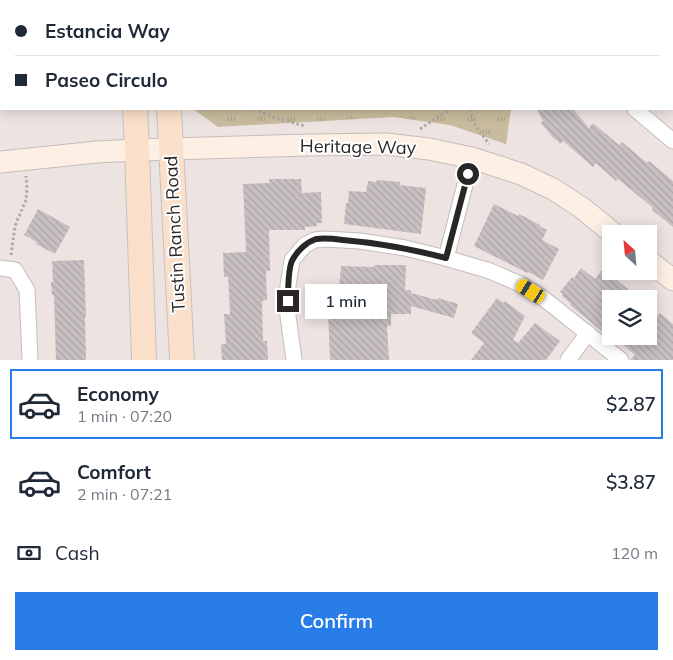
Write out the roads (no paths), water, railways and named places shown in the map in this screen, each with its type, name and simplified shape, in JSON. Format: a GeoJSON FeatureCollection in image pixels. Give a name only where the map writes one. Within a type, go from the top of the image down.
{"type":"FeatureCollection","features":[{"type":"Feature","properties":{"kind":"main road","name":"Tustin Ranch Road"},"geometry":{"type":"LineString","coordinates":[[135,110],[144,360]]}},
{"type":"Feature","properties":{"kind":"main road","name":"Tustin Ranch Road"},"geometry":{"type":"LineString","coordinates":[[169,110],[182,360]]}},
{"type":"Feature","properties":{"kind":"street"},"geometry":{"type":"LineString","coordinates":[[636,110],[673,141]]}},
{"type":"Feature","properties":{"kind":"street","name":"Heritage Way"},"geometry":{"type":"LineString","coordinates":[[0,162],[24,158],[137,150],[310,144],[386,144],[429,149],[472,158],[521,174],[553,189],[582,208],[603,225]]}},
{"type":"Feature","properties":{"kind":"street"},"geometry":{"type":"LineString","coordinates":[[446,258],[472,158]]}},
{"type":"Feature","properties":{"kind":"street"},"geometry":{"type":"LineString","coordinates":[[294,360],[288,316],[288,285],[292,260],[305,245],[315,240],[325,239],[360,241],[405,248],[490,271],[520,284],[543,298],[621,360]]}},
{"type":"Feature","properties":{"kind":"street"},"geometry":{"type":"LineString","coordinates":[[658,268],[673,280]]}},
{"type":"Feature","properties":{"kind":"street"},"geometry":{"type":"LineString","coordinates":[[8,269],[27,290],[30,360]]}},
{"type":"Feature","properties":{"kind":"street"},"geometry":{"type":"LineString","coordinates":[[568,360],[588,333]]}}]}
